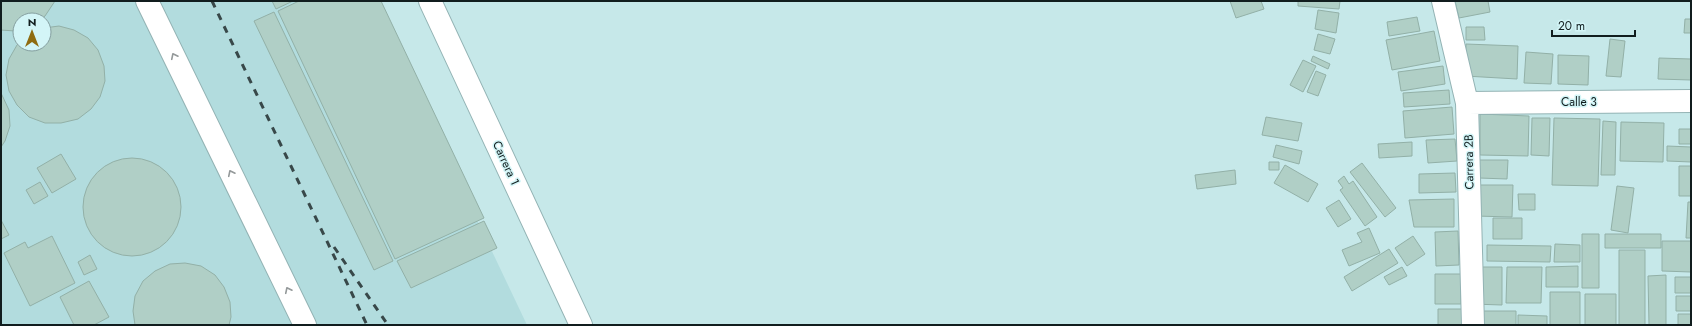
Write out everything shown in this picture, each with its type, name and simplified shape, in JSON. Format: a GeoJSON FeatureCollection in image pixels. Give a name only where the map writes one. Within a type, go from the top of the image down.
{"type":"FeatureCollection","features":[{"type":"Feature","properties":{"kind":"street"},"geometry":{"type":"LineString","coordinates":[[147,1],[305,325]]}},
{"type":"Feature","properties":{"kind":"street","name":"Carrera 1"},"geometry":{"type":"LineString","coordinates":[[430,1],[581,325]]}},
{"type":"Feature","properties":{"kind":"street","name":"Carrera 2B"},"geometry":{"type":"LineString","coordinates":[[1443,1],[1467,103],[1473,325]]}},
{"type":"Feature","properties":{"kind":"street","name":"Calle 3"},"geometry":{"type":"LineString","coordinates":[[1467,103],[1691,101]]}},
{"type":"Feature","properties":{"kind":"shaded area"},"geometry":{"type":"Polygon","coordinates":[[[1,1],[373,1],[527,325],[1,325],[1,1]]]}},
{"type":"Feature","properties":{"kind":"building"},"geometry":{"type":"Polygon","coordinates":[[[1,1],[55,1],[48,12],[12,12],[12,31],[1,30],[1,1]]]}},
{"type":"Feature","properties":{"kind":"building"},"geometry":{"type":"Polygon","coordinates":[[[272,1],[293,1],[276,9],[272,1]]]}},
{"type":"Feature","properties":{"kind":"building"},"geometry":{"type":"Polygon","coordinates":[[[299,1],[381,1],[484,218],[395,259],[278,11],[299,1]]]}},
{"type":"Feature","properties":{"kind":"building"},"geometry":{"type":"Polygon","coordinates":[[[1230,1],[1261,1],[1264,9],[1236,18],[1230,1]]]}},
{"type":"Feature","properties":{"kind":"building"},"geometry":{"type":"Polygon","coordinates":[[[1298,1],[1340,1],[1339,9],[1298,6],[1298,1]]]}},
{"type":"Feature","properties":{"kind":"building"},"geometry":{"type":"Polygon","coordinates":[[[1455,1],[1488,1],[1490,12],[1459,18],[1455,1]]]}},
{"type":"Feature","properties":{"kind":"building"},"geometry":{"type":"Polygon","coordinates":[[[1318,10],[1339,13],[1336,33],[1315,29],[1318,10]]]}},
{"type":"Feature","properties":{"kind":"building"},"geometry":{"type":"Polygon","coordinates":[[[274,12],[393,261],[374,270],[254,21],[274,12]]]}},
{"type":"Feature","properties":{"kind":"building"},"geometry":{"type":"Polygon","coordinates":[[[1417,17],[1420,31],[1389,36],[1387,22],[1417,17]]]}},
{"type":"Feature","properties":{"kind":"building"},"geometry":{"type":"Polygon","coordinates":[[[1685,19],[1691,19],[1691,33],[1684,33],[1685,19]]]}},
{"type":"Feature","properties":{"kind":"building"},"geometry":{"type":"Polygon","coordinates":[[[59,26],[74,30],[88,38],[98,50],[104,66],[105,81],[100,97],[91,109],[78,119],[61,123],[45,123],[29,117],[17,105],[9,91],[6,75],[9,59],[13,52],[52,52],[52,27],[59,26]]]}},
{"type":"Feature","properties":{"kind":"building"},"geometry":{"type":"Polygon","coordinates":[[[1466,27],[1484,27],[1485,40],[1466,40],[1466,27]]]}},
{"type":"Feature","properties":{"kind":"building"},"geometry":{"type":"Polygon","coordinates":[[[1434,31],[1440,61],[1392,70],[1386,40],[1434,31]]]}},
{"type":"Feature","properties":{"kind":"building"},"geometry":{"type":"Polygon","coordinates":[[[1318,34],[1335,39],[1330,54],[1314,50],[1318,34]]]}},
{"type":"Feature","properties":{"kind":"building"},"geometry":{"type":"Polygon","coordinates":[[[1610,39],[1625,41],[1621,77],[1606,76],[1610,39]]]}},
{"type":"Feature","properties":{"kind":"building"},"geometry":{"type":"Polygon","coordinates":[[[1466,44],[1518,46],[1517,79],[1465,76],[1466,44]]]}},
{"type":"Feature","properties":{"kind":"building"},"geometry":{"type":"Polygon","coordinates":[[[1526,52],[1553,54],[1551,84],[1524,83],[1526,52]]]}},
{"type":"Feature","properties":{"kind":"building"},"geometry":{"type":"Polygon","coordinates":[[[1558,55],[1589,56],[1588,85],[1558,84],[1558,55]]]}},
{"type":"Feature","properties":{"kind":"building"},"geometry":{"type":"Polygon","coordinates":[[[1313,56],[1330,64],[1328,69],[1311,61],[1313,56]]]}},
{"type":"Feature","properties":{"kind":"building"},"geometry":{"type":"Polygon","coordinates":[[[1659,58],[1691,59],[1691,80],[1658,79],[1659,58]]]}},
{"type":"Feature","properties":{"kind":"building"},"geometry":{"type":"Polygon","coordinates":[[[1303,60],[1316,66],[1303,92],[1290,85],[1303,60]]]}},
{"type":"Feature","properties":{"kind":"building"},"geometry":{"type":"Polygon","coordinates":[[[1443,66],[1445,84],[1401,91],[1398,72],[1443,66]]]}},
{"type":"Feature","properties":{"kind":"building"},"geometry":{"type":"Polygon","coordinates":[[[1316,71],[1326,75],[1318,96],[1307,92],[1316,71]]]}},
{"type":"Feature","properties":{"kind":"building"},"geometry":{"type":"Polygon","coordinates":[[[1449,90],[1450,104],[1404,107],[1403,93],[1449,90]]]}},
{"type":"Feature","properties":{"kind":"building"},"geometry":{"type":"Polygon","coordinates":[[[1,93],[9,110],[10,126],[5,141],[1,147],[1,93]]]}},
{"type":"Feature","properties":{"kind":"building"},"geometry":{"type":"Polygon","coordinates":[[[1452,107],[1454,134],[1405,138],[1403,111],[1452,107]]]}},
{"type":"Feature","properties":{"kind":"building"},"geometry":{"type":"Polygon","coordinates":[[[1480,114],[1529,116],[1528,156],[1480,155],[1480,114]]]}},
{"type":"Feature","properties":{"kind":"building"},"geometry":{"type":"Polygon","coordinates":[[[1266,117],[1302,123],[1298,141],[1262,135],[1266,117]]]}},
{"type":"Feature","properties":{"kind":"building"},"geometry":{"type":"Polygon","coordinates":[[[1532,118],[1550,118],[1549,156],[1531,155],[1532,118]]]}},
{"type":"Feature","properties":{"kind":"building"},"geometry":{"type":"Polygon","coordinates":[[[1554,118],[1600,119],[1598,186],[1552,185],[1554,118]]]}},
{"type":"Feature","properties":{"kind":"building"},"geometry":{"type":"Polygon","coordinates":[[[1603,121],[1616,122],[1615,175],[1601,175],[1603,121]]]}},
{"type":"Feature","properties":{"kind":"building"},"geometry":{"type":"Polygon","coordinates":[[[1621,122],[1664,123],[1663,162],[1620,161],[1621,122]]]}},
{"type":"Feature","properties":{"kind":"building"},"geometry":{"type":"Polygon","coordinates":[[[1679,129],[1691,129],[1691,144],[1679,144],[1679,129]]]}},
{"type":"Feature","properties":{"kind":"building"},"geometry":{"type":"Polygon","coordinates":[[[1455,139],[1457,161],[1428,163],[1426,140],[1455,139]]]}},
{"type":"Feature","properties":{"kind":"building"},"geometry":{"type":"Polygon","coordinates":[[[1412,142],[1412,156],[1379,158],[1378,144],[1412,142]]]}},
{"type":"Feature","properties":{"kind":"building"},"geometry":{"type":"Polygon","coordinates":[[[1276,145],[1302,151],[1299,164],[1273,157],[1276,145]]]}},
{"type":"Feature","properties":{"kind":"building"},"geometry":{"type":"Polygon","coordinates":[[[1667,146],[1691,147],[1691,162],[1667,161],[1667,146]]]}},
{"type":"Feature","properties":{"kind":"building"},"geometry":{"type":"Polygon","coordinates":[[[61,154],[76,179],[52,193],[37,168],[61,154]]]}},
{"type":"Feature","properties":{"kind":"building"},"geometry":{"type":"Polygon","coordinates":[[[132,158],[151,162],[166,173],[177,188],[181,207],[177,226],[166,241],[151,252],[132,256],[113,252],[98,241],[87,226],[83,207],[87,188],[98,173],[113,162],[132,158]]]}},
{"type":"Feature","properties":{"kind":"building"},"geometry":{"type":"Polygon","coordinates":[[[1479,160],[1508,160],[1507,179],[1479,178],[1479,160]]]}},
{"type":"Feature","properties":{"kind":"building"},"geometry":{"type":"Polygon","coordinates":[[[1269,162],[1279,162],[1279,170],[1269,170],[1269,162]]]}},
{"type":"Feature","properties":{"kind":"building"},"geometry":{"type":"Polygon","coordinates":[[[1362,163],[1396,208],[1385,217],[1350,172],[1362,163]]]}},
{"type":"Feature","properties":{"kind":"building"},"geometry":{"type":"Polygon","coordinates":[[[1285,165],[1318,184],[1308,202],[1274,183],[1285,165]]]}},
{"type":"Feature","properties":{"kind":"building"},"geometry":{"type":"Polygon","coordinates":[[[1679,166],[1691,166],[1691,196],[1679,196],[1679,166]]]}},
{"type":"Feature","properties":{"kind":"building"},"geometry":{"type":"Polygon","coordinates":[[[1235,170],[1236,184],[1197,189],[1195,175],[1235,170]]]}},
{"type":"Feature","properties":{"kind":"building"},"geometry":{"type":"Polygon","coordinates":[[[1455,173],[1456,192],[1419,193],[1419,174],[1455,173]]]}},
{"type":"Feature","properties":{"kind":"building"},"geometry":{"type":"Polygon","coordinates":[[[1344,176],[1349,184],[1353,181],[1377,217],[1365,226],[1340,190],[1343,188],[1338,181],[1344,176]]]}},
{"type":"Feature","properties":{"kind":"building"},"geometry":{"type":"Polygon","coordinates":[[[40,182],[48,196],[34,204],[26,190],[40,182]]]}},
{"type":"Feature","properties":{"kind":"building"},"geometry":{"type":"Polygon","coordinates":[[[1476,185],[1513,185],[1512,217],[1475,216],[1476,185]]]}},
{"type":"Feature","properties":{"kind":"building"},"geometry":{"type":"Polygon","coordinates":[[[1617,186],[1634,188],[1628,233],[1611,230],[1617,186]]]}},
{"type":"Feature","properties":{"kind":"building"},"geometry":{"type":"Polygon","coordinates":[[[1518,194],[1535,194],[1535,210],[1519,210],[1518,194]]]}},
{"type":"Feature","properties":{"kind":"building"},"geometry":{"type":"Polygon","coordinates":[[[1454,199],[1454,227],[1414,227],[1409,200],[1454,199]]]}},
{"type":"Feature","properties":{"kind":"building"},"geometry":{"type":"Polygon","coordinates":[[[1339,200],[1351,219],[1338,227],[1326,208],[1339,200]]]}},
{"type":"Feature","properties":{"kind":"building"},"geometry":{"type":"Polygon","coordinates":[[[1688,202],[1691,202],[1691,238],[1686,238],[1688,202]]]}},
{"type":"Feature","properties":{"kind":"building"},"geometry":{"type":"Polygon","coordinates":[[[1493,218],[1522,218],[1522,239],[1493,239],[1493,218]]]}},
{"type":"Feature","properties":{"kind":"building"},"geometry":{"type":"Polygon","coordinates":[[[1,220],[9,235],[1,239],[1,220]]]}},
{"type":"Feature","properties":{"kind":"building"},"geometry":{"type":"Polygon","coordinates":[[[484,221],[497,248],[411,288],[397,261],[484,221]]]}},
{"type":"Feature","properties":{"kind":"building"},"geometry":{"type":"Polygon","coordinates":[[[1369,228],[1380,253],[1349,266],[1342,250],[1362,242],[1357,233],[1369,228]]]}},
{"type":"Feature","properties":{"kind":"building"},"geometry":{"type":"Polygon","coordinates":[[[1458,231],[1459,265],[1436,266],[1435,232],[1458,231]]]}},
{"type":"Feature","properties":{"kind":"building"},"geometry":{"type":"Polygon","coordinates":[[[1582,234],[1599,234],[1599,288],[1582,288],[1582,234]]]}},
{"type":"Feature","properties":{"kind":"building"},"geometry":{"type":"Polygon","coordinates":[[[1605,234],[1661,234],[1661,248],[1605,248],[1605,234]]]}},
{"type":"Feature","properties":{"kind":"building"},"geometry":{"type":"Polygon","coordinates":[[[52,236],[75,283],[30,306],[4,253],[25,242],[28,248],[52,236]]]}},
{"type":"Feature","properties":{"kind":"building"},"geometry":{"type":"Polygon","coordinates":[[[1413,236],[1425,254],[1407,266],[1395,248],[1413,236]]]}},
{"type":"Feature","properties":{"kind":"building"},"geometry":{"type":"Polygon","coordinates":[[[1662,241],[1691,241],[1691,272],[1662,271],[1662,241]]]}},
{"type":"Feature","properties":{"kind":"building"},"geometry":{"type":"Polygon","coordinates":[[[1555,244],[1580,245],[1580,262],[1554,262],[1555,244]]]}},
{"type":"Feature","properties":{"kind":"building"},"geometry":{"type":"Polygon","coordinates":[[[1487,245],[1551,246],[1550,262],[1487,261],[1487,245]]]}},
{"type":"Feature","properties":{"kind":"building"},"geometry":{"type":"Polygon","coordinates":[[[1389,249],[1398,263],[1352,291],[1344,277],[1389,249]]]}},
{"type":"Feature","properties":{"kind":"building"},"geometry":{"type":"Polygon","coordinates":[[[1619,250],[1645,250],[1645,325],[1619,325],[1619,250]]]}},
{"type":"Feature","properties":{"kind":"building"},"geometry":{"type":"Polygon","coordinates":[[[90,255],[97,269],[84,275],[78,262],[90,255]]]}},
{"type":"Feature","properties":{"kind":"building"},"geometry":{"type":"Polygon","coordinates":[[[185,263],[201,266],[215,275],[224,287],[230,302],[231,317],[229,325],[135,325],[133,311],[135,296],[143,281],[155,271],[170,264],[185,263]]]}},
{"type":"Feature","properties":{"kind":"building"},"geometry":{"type":"Polygon","coordinates":[[[1578,266],[1578,287],[1546,287],[1546,267],[1578,266]]]}},
{"type":"Feature","properties":{"kind":"building"},"geometry":{"type":"Polygon","coordinates":[[[1402,267],[1407,276],[1389,285],[1384,277],[1402,267]]]}},
{"type":"Feature","properties":{"kind":"building"},"geometry":{"type":"Polygon","coordinates":[[[1473,267],[1502,267],[1502,305],[1472,304],[1473,267]]]}},
{"type":"Feature","properties":{"kind":"building"},"geometry":{"type":"Polygon","coordinates":[[[1507,267],[1542,267],[1541,303],[1506,303],[1507,267]]]}},
{"type":"Feature","properties":{"kind":"building"},"geometry":{"type":"Polygon","coordinates":[[[1435,274],[1461,274],[1461,304],[1435,304],[1435,274]]]}},
{"type":"Feature","properties":{"kind":"building"},"geometry":{"type":"Polygon","coordinates":[[[1666,275],[1666,325],[1649,325],[1648,276],[1666,275]]]}},
{"type":"Feature","properties":{"kind":"building"},"geometry":{"type":"Polygon","coordinates":[[[1675,277],[1691,277],[1691,293],[1675,293],[1675,277]]]}},
{"type":"Feature","properties":{"kind":"building"},"geometry":{"type":"Polygon","coordinates":[[[89,281],[109,317],[94,325],[74,325],[60,297],[89,281]]]}},
{"type":"Feature","properties":{"kind":"building"},"geometry":{"type":"Polygon","coordinates":[[[1550,292],[1580,292],[1580,325],[1550,325],[1550,292]]]}},
{"type":"Feature","properties":{"kind":"building"},"geometry":{"type":"Polygon","coordinates":[[[1585,294],[1616,294],[1616,325],[1585,325],[1585,294]]]}},
{"type":"Feature","properties":{"kind":"building"},"geometry":{"type":"Polygon","coordinates":[[[1676,296],[1691,296],[1691,311],[1676,311],[1676,296]]]}},
{"type":"Feature","properties":{"kind":"building"},"geometry":{"type":"Polygon","coordinates":[[[1438,309],[1463,309],[1463,325],[1438,325],[1438,309]]]}},
{"type":"Feature","properties":{"kind":"building"},"geometry":{"type":"Polygon","coordinates":[[[1474,311],[1516,311],[1516,325],[1474,325],[1474,311]]]}},
{"type":"Feature","properties":{"kind":"building"},"geometry":{"type":"Polygon","coordinates":[[[1678,314],[1691,314],[1691,325],[1678,325],[1678,314]]]}},
{"type":"Feature","properties":{"kind":"building"},"geometry":{"type":"Polygon","coordinates":[[[1518,315],[1547,316],[1547,325],[1518,325],[1518,315]]]}},
{"type":"Feature","properties":{"kind":"railway"},"geometry":{"type":"LineString","coordinates":[[212,1],[367,325]]}},
{"type":"Feature","properties":{"kind":"railway"},"geometry":{"type":"LineString","coordinates":[[334,247],[388,325]]}}]}
